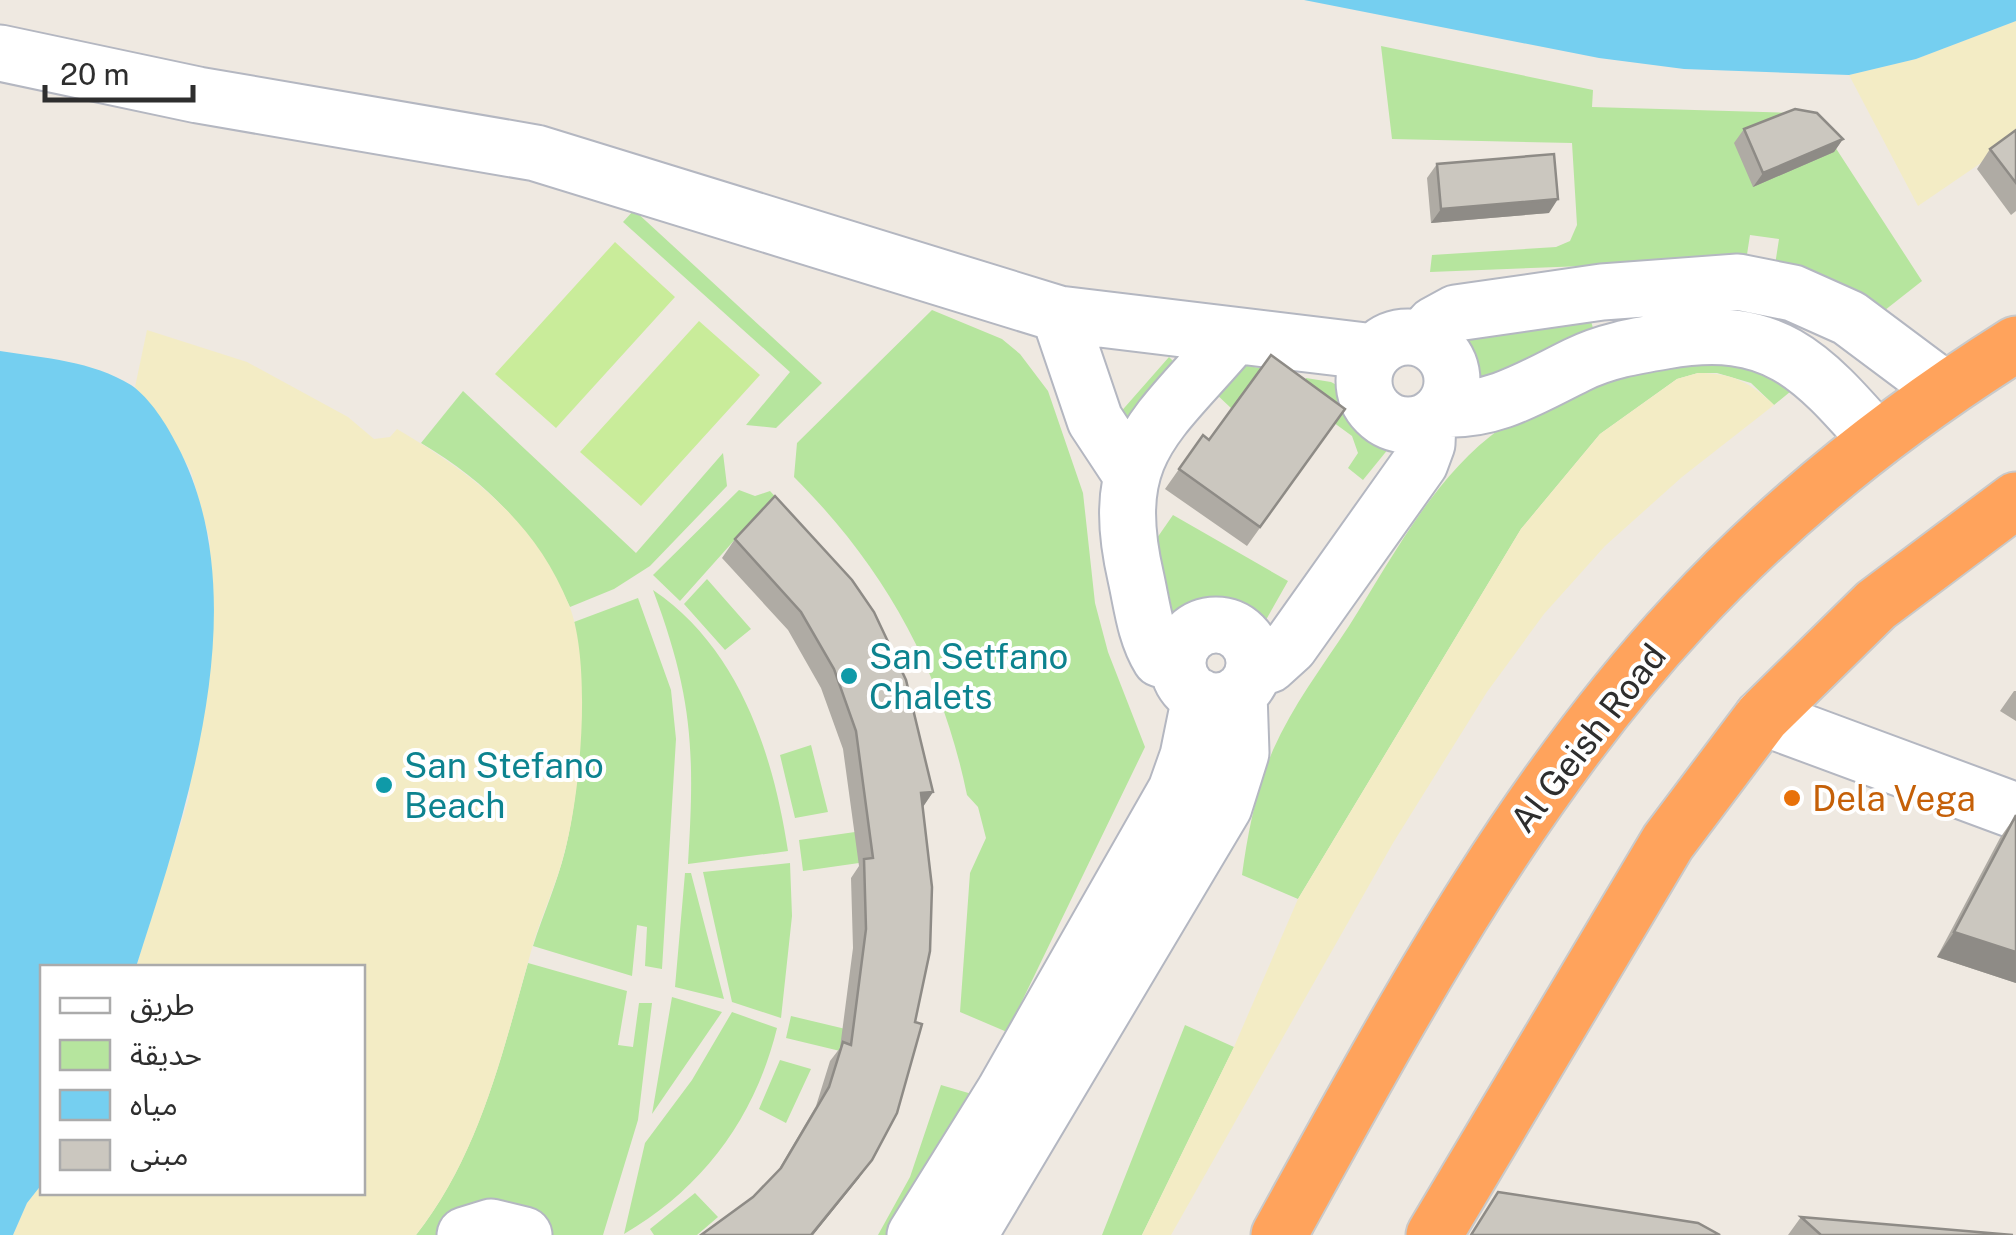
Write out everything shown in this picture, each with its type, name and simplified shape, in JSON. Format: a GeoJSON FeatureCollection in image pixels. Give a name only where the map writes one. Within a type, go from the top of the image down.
{"type":"FeatureCollection","features":[{"type":"Feature","properties":{"kind":"highway","name":"Al Geish Road"},"geometry":{"type":"LineString","coordinates":[[1279,1235],[1472,899],[1572,753],[1682,617],[1741,557],[1877,440],[1944,389],[2016,344]]}},
{"type":"Feature","properties":{"kind":"highway"},"geometry":{"type":"LineString","coordinates":[[1434,1235],[1668,842],[1762,717],[1876,605],[2016,500]]}},
{"type":"Feature","properties":{"kind":"street"},"geometry":{"type":"LineString","coordinates":[[0,54],[198,95],[536,152],[1060,314],[1232,338],[1399,345],[1449,361],[1451,395],[1435,415],[1420,463],[1290,646],[1269,665],[1217,681],[1160,659],[1149,636],[1128,545],[1124,505],[1130,473],[1156,428],[1232,338]]}},
{"type":"Feature","properties":{"kind":"street"},"geometry":{"type":"LineString","coordinates":[[1685,283],[1693,336]]}},
{"type":"Feature","properties":{"kind":"street"},"geometry":{"type":"LineString","coordinates":[[1877,440],[1830,386],[1782,349],[1752,338],[1693,336],[1607,352],[1490,406],[1394,423],[1379,414],[1364,384],[1399,345],[1456,313],[1685,283],[1767,286],[1819,302],[1885,341],[1944,389]]}},
{"type":"Feature","properties":{"kind":"street"},"geometry":{"type":"LineString","coordinates":[[1593,294],[1607,352]]}},
{"type":"Feature","properties":{"kind":"street"},"geometry":{"type":"LineString","coordinates":[[1060,314],[1095,420],[1130,473]]}},
{"type":"Feature","properties":{"kind":"street"},"geometry":{"type":"LineString","coordinates":[[915,1235],[1004,1092],[1176,790],[1217,681]]}},
{"type":"Feature","properties":{"kind":"street"},"geometry":{"type":"LineString","coordinates":[[969,1235],[1224,808],[1241,753],[1217,681]]}},
{"type":"Feature","properties":{"kind":"street"},"geometry":{"type":"LineString","coordinates":[[1762,717],[2016,811]]}},
{"type":"Feature","properties":{"kind":"street"},"geometry":{"type":"LineString","coordinates":[[466,1235],[491,1227],[524,1235]]}},
{"type":"Feature","properties":{"kind":"green space"},"geometry":{"type":"Polygon","coordinates":[[[1381,46],[1593,90],[1592,107],[1794,113],[1826,133],[1922,281],[1880,314],[1585,278],[1584,266],[1430,272],[1432,255],[1556,247],[1570,241],[1577,225],[1572,143],[1392,139],[1381,46]],[[1750,235],[1746,261],[1775,265],[1779,239],[1750,235]]]}},
{"type":"Feature","properties":{"kind":"green space"},"geometry":{"type":"Polygon","coordinates":[[[634,210],[822,383],[776,428],[746,425],[790,372],[623,222],[634,210]]]}},
{"type":"Feature","properties":{"kind":"green space"},"geometry":{"type":"Polygon","coordinates":[[[615,242],[675,297],[556,428],[495,374],[615,242]]]}},
{"type":"Feature","properties":{"kind":"green space"},"geometry":{"type":"Polygon","coordinates":[[[932,310],[1002,339],[1020,354],[1048,391],[1083,493],[1095,603],[1108,652],[1145,747],[1007,1032],[960,1012],[970,873],[986,838],[978,807],[967,795],[942,705],[925,663],[882,584],[856,547],[794,477],[797,443],[932,310]]]}},
{"type":"Feature","properties":{"kind":"green space"},"geometry":{"type":"Polygon","coordinates":[[[1589,315],[1598,344],[1467,383],[1464,360],[1452,338],[1589,315]]]}},
{"type":"Feature","properties":{"kind":"green space"},"geometry":{"type":"Polygon","coordinates":[[[699,321],[760,375],[641,506],[580,452],[699,321]]]}},
{"type":"Feature","properties":{"kind":"green space"},"geometry":{"type":"Polygon","coordinates":[[[1723,354],[1796,387],[1774,405],[1751,383],[1717,373],[1698,373],[1677,379],[1600,434],[1521,529],[1298,899],[1242,875],[1257,796],[1281,733],[1398,546],[1455,470],[1501,428],[1552,399],[1636,372],[1723,354]]]}},
{"type":"Feature","properties":{"kind":"green space"},"geometry":{"type":"Polygon","coordinates":[[[1169,357],[1177,365],[1133,426],[1118,415],[1169,357]]]}},
{"type":"Feature","properties":{"kind":"green space"},"geometry":{"type":"Polygon","coordinates":[[[1242,365],[1296,374],[1232,409],[1214,392],[1242,365]]]}},
{"type":"Feature","properties":{"kind":"green space"},"geometry":{"type":"Polygon","coordinates":[[[1306,378],[1331,382],[1350,392],[1355,422],[1389,438],[1389,448],[1363,480],[1348,468],[1358,453],[1352,436],[1296,395],[1306,378]]]}},
{"type":"Feature","properties":{"kind":"green space"},"geometry":{"type":"Polygon","coordinates":[[[463,391],[636,553],[723,453],[727,486],[650,566],[614,589],[570,607],[542,556],[509,513],[469,476],[421,443],[463,391]]]}},
{"type":"Feature","properties":{"kind":"green space"},"geometry":{"type":"Polygon","coordinates":[[[739,490],[755,496],[770,491],[812,536],[802,544],[764,507],[680,601],[653,575],[739,490]]]}},
{"type":"Feature","properties":{"kind":"green space"},"geometry":{"type":"Polygon","coordinates":[[[1173,515],[1288,581],[1262,627],[1229,613],[1208,612],[1174,619],[1157,538],[1173,515]]]}},
{"type":"Feature","properties":{"kind":"green space"},"geometry":{"type":"Polygon","coordinates":[[[707,579],[751,629],[725,650],[684,604],[707,579]]]}},
{"type":"Feature","properties":{"kind":"green space"},"geometry":{"type":"Polygon","coordinates":[[[653,590],[683,614],[730,672],[773,777],[788,851],[688,864],[688,725],[676,662],[653,590]]]}},
{"type":"Feature","properties":{"kind":"green space"},"geometry":{"type":"Polygon","coordinates":[[[638,598],[671,690],[676,739],[662,969],[645,966],[647,927],[637,925],[632,976],[533,946],[562,863],[575,794],[579,709],[574,622],[638,598]]]}},
{"type":"Feature","properties":{"kind":"green space"},"geometry":{"type":"Polygon","coordinates":[[[811,745],[828,812],[795,818],[780,755],[811,745]]]}},
{"type":"Feature","properties":{"kind":"green space"},"geometry":{"type":"Polygon","coordinates":[[[890,827],[894,858],[803,871],[799,840],[890,827]]]}},
{"type":"Feature","properties":{"kind":"green space"},"geometry":{"type":"Polygon","coordinates":[[[790,863],[792,916],[781,1018],[732,1002],[703,872],[790,863]]]}},
{"type":"Feature","properties":{"kind":"green space"},"geometry":{"type":"Polygon","coordinates":[[[685,873],[691,873],[724,999],[675,987],[685,873]]]}},
{"type":"Feature","properties":{"kind":"green space"},"geometry":{"type":"Polygon","coordinates":[[[528,963],[627,991],[618,1045],[633,1047],[639,1003],[652,1003],[638,1120],[603,1235],[416,1235],[438,1205],[472,1139],[528,963]]]}},
{"type":"Feature","properties":{"kind":"green space"},"geometry":{"type":"Polygon","coordinates":[[[672,997],[722,1012],[652,1114],[672,997]]]}},
{"type":"Feature","properties":{"kind":"green space"},"geometry":{"type":"Polygon","coordinates":[[[732,1012],[777,1028],[755,1092],[740,1121],[701,1172],[652,1216],[624,1234],[645,1143],[692,1080],[732,1012]]]}},
{"type":"Feature","properties":{"kind":"green space"},"geometry":{"type":"Polygon","coordinates":[[[791,1016],[896,1041],[890,1063],[786,1038],[791,1016]]]}},
{"type":"Feature","properties":{"kind":"green space"},"geometry":{"type":"Polygon","coordinates":[[[1185,1025],[1234,1047],[1142,1235],[1102,1235],[1185,1025]]]}},
{"type":"Feature","properties":{"kind":"green space"},"geometry":{"type":"Polygon","coordinates":[[[780,1060],[811,1069],[786,1123],[759,1109],[780,1060]]]}},
{"type":"Feature","properties":{"kind":"green space"},"geometry":{"type":"Polygon","coordinates":[[[941,1085],[989,1099],[903,1235],[878,1235],[910,1177],[941,1085]]]}},
{"type":"Feature","properties":{"kind":"green space"},"geometry":{"type":"Polygon","coordinates":[[[695,1193],[718,1217],[697,1235],[654,1235],[650,1229],[695,1193]]]}},
{"type":"Feature","properties":{"kind":"sand"},"geometry":{"type":"Polygon","coordinates":[[[2016,21],[2016,139],[1918,206],[1849,75],[1916,59],[2016,21]]]}},
{"type":"Feature","properties":{"kind":"sand","name":"San Stefano Beach"},"geometry":{"type":"Polygon","coordinates":[[[147,330],[247,362],[348,417],[374,439],[390,437],[397,429],[499,502],[538,548],[569,605],[580,660],[582,728],[564,854],[488,1098],[458,1169],[416,1235],[13,1235],[27,1203],[40,1187],[40,1195],[365,1195],[365,965],[137,965],[189,798],[210,541],[191,471],[154,409],[135,387],[147,330]]]}},
{"type":"Feature","properties":{"kind":"sand"},"geometry":{"type":"Polygon","coordinates":[[[1698,373],[1740,380],[1774,405],[1682,477],[1605,546],[1544,614],[1487,692],[1393,843],[1171,1235],[1142,1235],[1234,1047],[1298,899],[1521,529],[1600,434],[1677,379],[1698,373]]]}},
{"type":"Feature","properties":{"kind":"water"},"geometry":{"type":"Polygon","coordinates":[[[1304,0],[2016,0],[2016,21],[1916,59],[1849,75],[1684,69],[1599,58],[1304,0]]]}},
{"type":"Feature","properties":{"kind":"water"},"geometry":{"type":"Polygon","coordinates":[[[0,351],[68,362],[116,377],[131,385],[157,412],[177,445],[201,506],[212,570],[213,637],[206,706],[193,774],[137,965],[40,965],[40,1187],[27,1203],[13,1235],[0,1235],[0,351]]]}},
{"type":"Feature","properties":{"kind":"building"},"geometry":{"type":"Polygon","coordinates":[[[1795,109],[1817,113],[1843,139],[1763,173],[1744,129],[1795,109]]]}},
{"type":"Feature","properties":{"kind":"building"},"geometry":{"type":"Polygon","coordinates":[[[2016,130],[2016,183],[1990,149],[2016,130]]]}},
{"type":"Feature","properties":{"kind":"building"},"geometry":{"type":"Polygon","coordinates":[[[1554,154],[1558,199],[1441,209],[1437,164],[1554,154]]]}},
{"type":"Feature","properties":{"kind":"building"},"geometry":{"type":"Polygon","coordinates":[[[1271,355],[1345,409],[1260,527],[1179,469],[1203,435],[1209,440],[1271,355]]]}},
{"type":"Feature","properties":{"kind":"building"},"geometry":{"type":"Polygon","coordinates":[[[775,496],[852,580],[874,612],[906,680],[933,792],[921,793],[932,887],[930,951],[915,1022],[922,1024],[897,1113],[872,1160],[811,1235],[701,1235],[753,1197],[781,1168],[829,1087],[843,1042],[851,1045],[866,929],[864,859],[873,858],[856,731],[834,669],[801,612],[735,539],[775,496]]]}},
{"type":"Feature","properties":{"kind":"building"},"geometry":{"type":"Polygon","coordinates":[[[2016,815],[2016,952],[1954,932],[2016,815]]]}},
{"type":"Feature","properties":{"kind":"building"},"geometry":{"type":"Polygon","coordinates":[[[1498,1192],[1698,1223],[1720,1235],[1471,1235],[1498,1192]]]}},
{"type":"Feature","properties":{"kind":"building"},"geometry":{"type":"Polygon","coordinates":[[[1801,1217],[2013,1235],[1821,1235],[1801,1217]]]}},
{"type":"Feature","properties":{"kind":"place","name":"San Setfano Chalets"},"geometry":{"type":"Point","coordinates":[849,676]}},
{"type":"Feature","properties":{"kind":"place","name":"San Stefano Beach"},"geometry":{"type":"Point","coordinates":[384,785]}},
{"type":"Feature","properties":{"kind":"place","name":"Dela Vega"},"geometry":{"type":"Point","coordinates":[1792,798]}}]}
